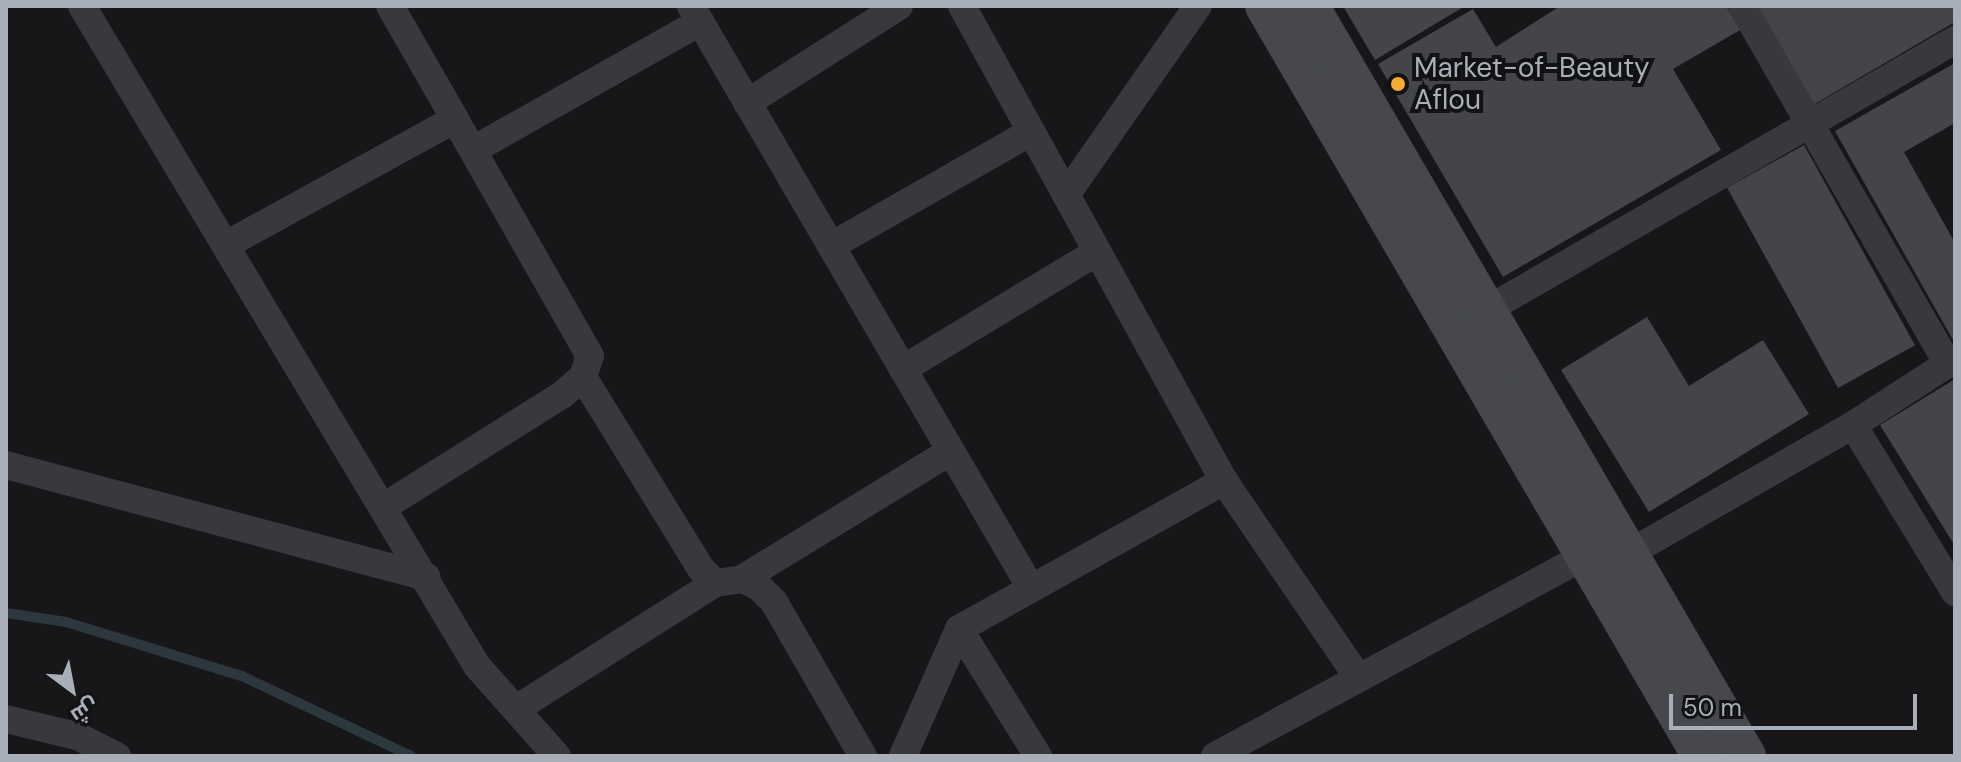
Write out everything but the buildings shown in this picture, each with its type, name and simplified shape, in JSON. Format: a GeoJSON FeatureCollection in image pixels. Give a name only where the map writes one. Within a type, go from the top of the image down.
{"type":"FeatureCollection","features":[{"type":"Feature","properties":{"kind":"street"},"geometry":{"type":"LineString","coordinates":[[82,6],[385,506],[477,666],[557,756]]}},
{"type":"Feature","properties":{"kind":"street"},"geometry":{"type":"LineString","coordinates":[[385,506],[562,395],[583,377],[590,356],[390,6]]}},
{"type":"Feature","properties":{"kind":"street"},"geometry":{"type":"LineString","coordinates":[[747,103],[899,6]]}},
{"type":"Feature","properties":{"kind":"street"},"geometry":{"type":"LineString","coordinates":[[962,6],[1224,481],[1357,676]]}},
{"type":"Feature","properties":{"kind":"street"},"geometry":{"type":"LineString","coordinates":[[1066,195],[1198,6]]}},
{"type":"Feature","properties":{"kind":"street"},"geometry":{"type":"LineString","coordinates":[[1265,6],[1601,562],[1741,754]]}},
{"type":"Feature","properties":{"kind":"street"},"geometry":{"type":"LineString","coordinates":[[1309,6],[1485,311],[1601,562],[1702,756]]}},
{"type":"Feature","properties":{"kind":"street"},"geometry":{"type":"LineString","coordinates":[[1215,756],[1357,676],[1601,562],[1853,425],[1952,362],[1808,123],[1742,6]]}},
{"type":"Feature","properties":{"kind":"street"},"geometry":{"type":"LineString","coordinates":[[473,150],[695,14],[1031,588]]}},
{"type":"Feature","properties":{"kind":"street"},"geometry":{"type":"LineString","coordinates":[[1485,311],[1955,40]]}},
{"type":"Feature","properties":{"kind":"street"},"geometry":{"type":"LineString","coordinates":[[226,245],[455,119]]}},
{"type":"Feature","properties":{"kind":"street"},"geometry":{"type":"LineString","coordinates":[[831,246],[1031,132]]}},
{"type":"Feature","properties":{"kind":"street"},"geometry":{"type":"LineString","coordinates":[[903,369],[1097,252]]}},
{"type":"Feature","properties":{"kind":"street"},"geometry":{"type":"LineString","coordinates":[[583,377],[701,569],[774,602],[863,756]]}},
{"type":"Feature","properties":{"kind":"street"},"geometry":{"type":"LineString","coordinates":[[1853,425],[1955,592]]}},
{"type":"Feature","properties":{"kind":"street"},"geometry":{"type":"LineString","coordinates":[[516,709],[951,451]]}},
{"type":"Feature","properties":{"kind":"street"},"geometry":{"type":"LineString","coordinates":[[6,465],[426,577]]}},
{"type":"Feature","properties":{"kind":"street"},"geometry":{"type":"LineString","coordinates":[[903,756],[959,629],[1224,481]]}},
{"type":"Feature","properties":{"kind":"street"},"geometry":{"type":"LineString","coordinates":[[959,629],[1038,756]]}},
{"type":"Feature","properties":{"kind":"street"},"geometry":{"type":"LineString","coordinates":[[6,719],[77,736],[112,755]]}},
{"type":"Feature","properties":{"kind":"waterway"},"geometry":{"type":"LineString","coordinates":[[6,613],[66,622],[242,676],[411,756]]}},
{"type":"Feature","properties":{"kind":"place","name":"Market-of-Beauty Aflou"},"geometry":{"type":"Point","coordinates":[1398,84]}}]}
